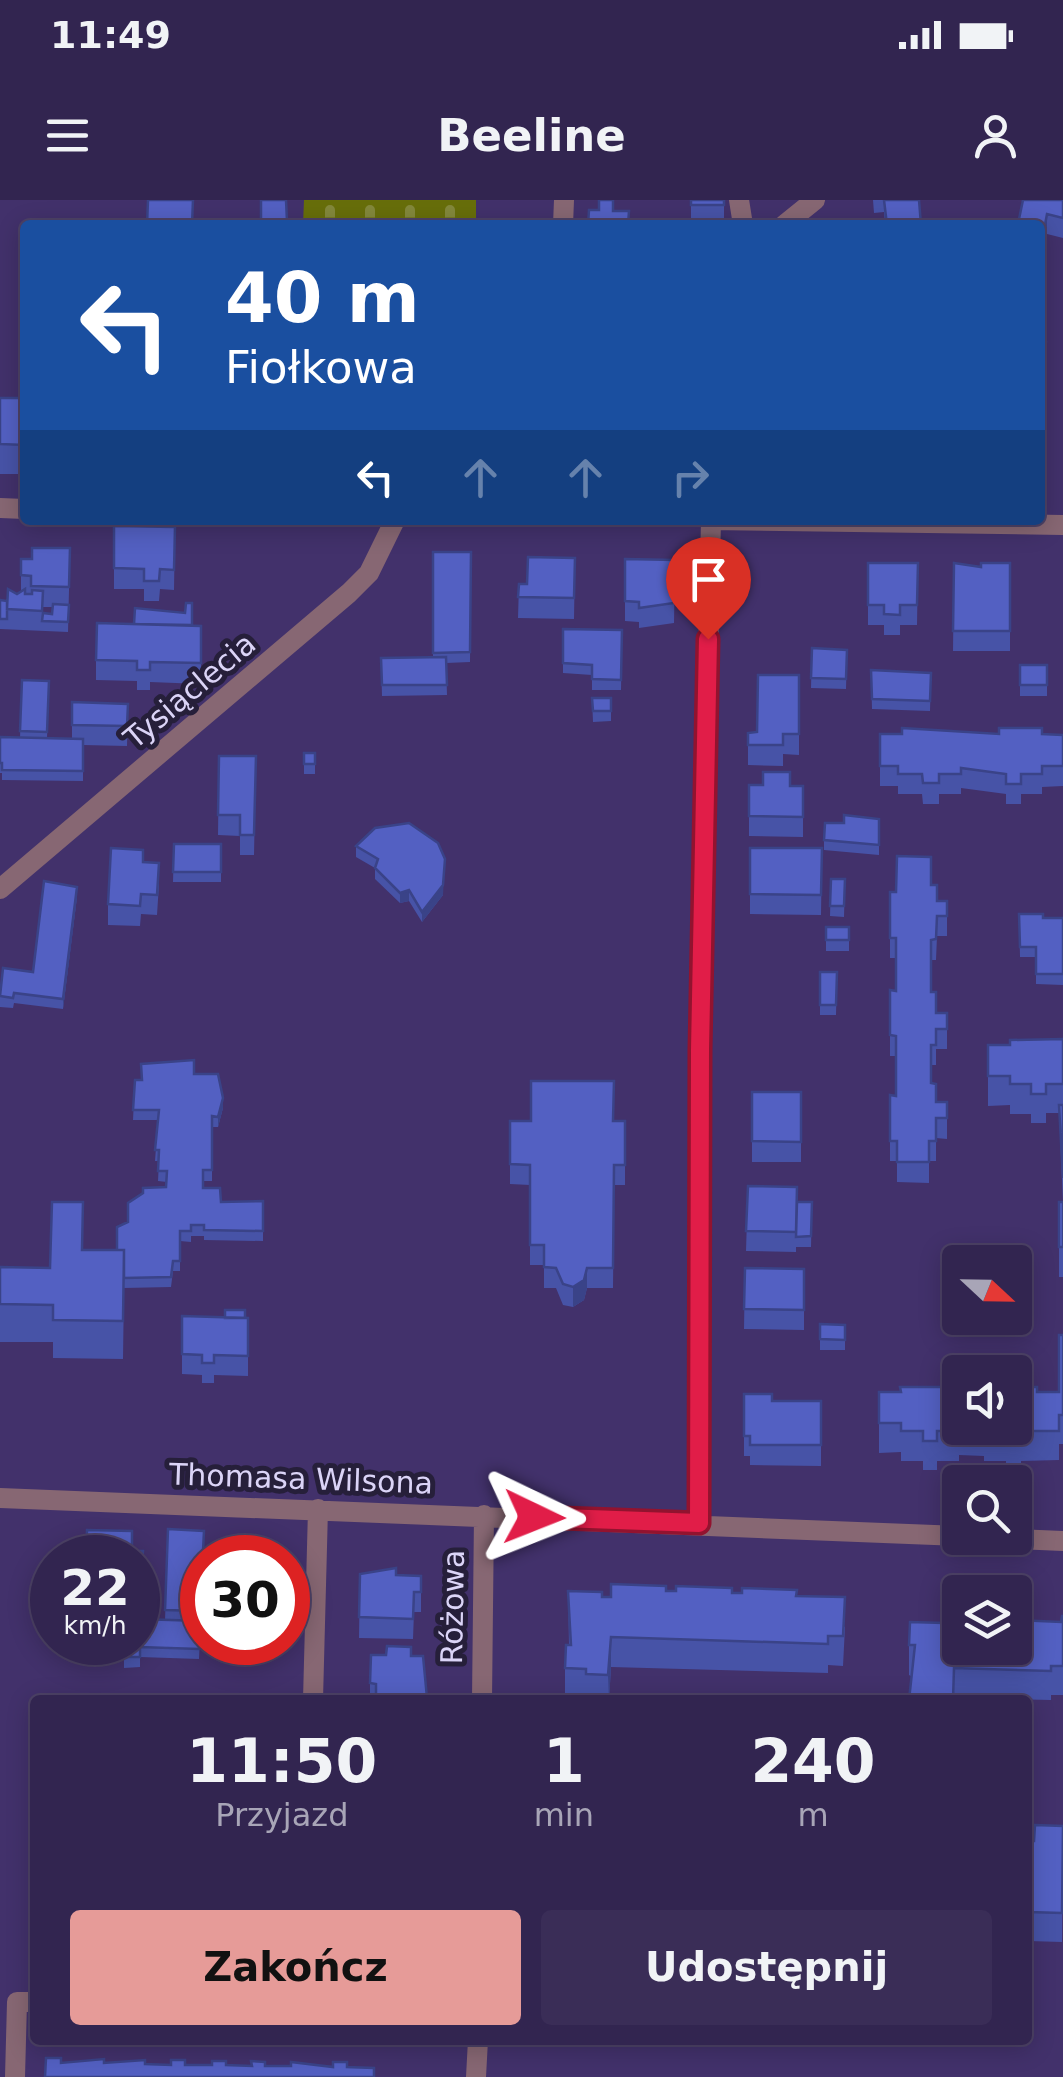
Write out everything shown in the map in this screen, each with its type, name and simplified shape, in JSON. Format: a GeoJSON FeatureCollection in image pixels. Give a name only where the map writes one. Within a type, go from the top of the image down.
{"type":"FeatureCollection","features":[{"type":"Feature","properties":{"kind":"street"},"geometry":{"type":"LineString","coordinates":[[790,220],[815,200]]}},
{"type":"Feature","properties":{"kind":"street","name":"Tysiąclecia"},"geometry":{"type":"LineString","coordinates":[[0,889],[349,594],[369,573],[393,525]]}},
{"type":"Feature","properties":{"kind":"street"},"geometry":{"type":"LineString","coordinates":[[699,1523],[700,1050],[711,525]]}},
{"type":"Feature","properties":{"kind":"street","name":"Thomasa Wilsona"},"geometry":{"type":"LineString","coordinates":[[0,1498],[942,1535]]}},
{"type":"Feature","properties":{"kind":"street"},"geometry":{"type":"LineString","coordinates":[[313,1695],[318,1509]]}},
{"type":"Feature","properties":{"kind":"street","name":"Różowa"},"geometry":{"type":"LineString","coordinates":[[482,1695],[484,1515]]}},
{"type":"Feature","properties":{"kind":"street"},"geometry":{"type":"LineString","coordinates":[[1032,1540],[1063,1541]]}},
{"type":"Feature","properties":{"kind":"street"},"geometry":{"type":"LineString","coordinates":[[16,2077],[17,2002],[30,2002]]}},
{"type":"Feature","properties":{"kind":"street"},"geometry":{"type":"LineString","coordinates":[[476,2077],[478,2045]]}},
{"type":"Feature","properties":{"kind":"green space"},"geometry":{"type":"Polygon","coordinates":[[[304,200],[476,200],[476,220],[303,220],[304,200]]]}},
{"type":"Feature","properties":{"kind":"building"},"geometry":{"type":"Polygon","coordinates":[[[148,200],[193,200],[192,220],[147,220],[148,200]]]}},
{"type":"Feature","properties":{"kind":"building"},"geometry":{"type":"Polygon","coordinates":[[[261,200],[286,200],[287,220],[261,220],[261,200]]]}},
{"type":"Feature","properties":{"kind":"building"},"geometry":{"type":"Polygon","coordinates":[[[599,200],[613,200],[613,211],[629,211],[628,220],[588,220],[589,210],[599,210],[599,200]]]}},
{"type":"Feature","properties":{"kind":"building"},"geometry":{"type":"Polygon","coordinates":[[[691,200],[724,200],[724,205],[691,205],[691,200]]]}},
{"type":"Feature","properties":{"kind":"building"},"geometry":{"type":"Polygon","coordinates":[[[884,200],[919,200],[921,220],[886,220],[884,200]]]}},
{"type":"Feature","properties":{"kind":"building"},"geometry":{"type":"Polygon","coordinates":[[[1023,200],[1063,200],[1063,218],[1047,214],[1045,225],[1045,220],[1019,219],[1023,200]]]}},
{"type":"Feature","properties":{"kind":"building"},"geometry":{"type":"Polygon","coordinates":[[[0,398],[20,398],[20,445],[0,444],[0,398]]]}},
{"type":"Feature","properties":{"kind":"building"},"geometry":{"type":"Polygon","coordinates":[[[114,526],[175,527],[174,570],[160,569],[159,581],[144,581],[144,569],[114,568],[114,526]]]}},
{"type":"Feature","properties":{"kind":"building"},"geometry":{"type":"Polygon","coordinates":[[[32,548],[70,548],[69,587],[31,586],[31,576],[21,575],[21,559],[32,559],[32,548]]]}},
{"type":"Feature","properties":{"kind":"building"},"geometry":{"type":"Polygon","coordinates":[[[433,552],[471,552],[470,652],[433,653],[433,552]]]}},
{"type":"Feature","properties":{"kind":"building"},"geometry":{"type":"Polygon","coordinates":[[[528,557],[575,558],[574,598],[518,597],[519,584],[527,584],[528,557]]]}},
{"type":"Feature","properties":{"kind":"building"},"geometry":{"type":"Polygon","coordinates":[[[625,559],[675,560],[674,603],[639,608],[639,602],[625,601],[625,559]]]}},
{"type":"Feature","properties":{"kind":"building"},"geometry":{"type":"Polygon","coordinates":[[[868,563],[918,563],[917,605],[900,605],[900,615],[884,614],[884,605],[868,605],[868,563]]]}},
{"type":"Feature","properties":{"kind":"building"},"geometry":{"type":"Polygon","coordinates":[[[954,563],[981,567],[981,563],[1010,563],[1010,631],[953,631],[954,563]]]}},
{"type":"Feature","properties":{"kind":"building"},"geometry":{"type":"Polygon","coordinates":[[[8,589],[17,594],[25,589],[25,594],[43,591],[42,611],[7,609],[8,589]]]}},
{"type":"Feature","properties":{"kind":"building"},"geometry":{"type":"Polygon","coordinates":[[[0,600],[7,601],[7,619],[0,619],[0,600]]]}},
{"type":"Feature","properties":{"kind":"building"},"geometry":{"type":"Polygon","coordinates":[[[186,603],[192,603],[192,625],[134,624],[135,608],[185,613],[186,603]]]}},
{"type":"Feature","properties":{"kind":"building"},"geometry":{"type":"Polygon","coordinates":[[[53,604],[69,605],[68,622],[42,621],[43,613],[52,614],[53,604]]]}},
{"type":"Feature","properties":{"kind":"building"},"geometry":{"type":"Polygon","coordinates":[[[97,623],[201,626],[201,663],[150,662],[150,670],[137,670],[137,661],[96,660],[97,623]]]}},
{"type":"Feature","properties":{"kind":"building"},"geometry":{"type":"Polygon","coordinates":[[[563,629],[622,630],[621,680],[592,679],[592,665],[563,663],[563,629]]]}},
{"type":"Feature","properties":{"kind":"building"},"geometry":{"type":"Polygon","coordinates":[[[812,648],[847,650],[846,679],[811,678],[812,648]]]}},
{"type":"Feature","properties":{"kind":"building"},"geometry":{"type":"Polygon","coordinates":[[[446,657],[447,685],[382,685],[381,658],[446,657]]]}},
{"type":"Feature","properties":{"kind":"building"},"geometry":{"type":"Polygon","coordinates":[[[1020,665],[1047,665],[1047,685],[1020,685],[1020,665]]]}},
{"type":"Feature","properties":{"kind":"building"},"geometry":{"type":"Polygon","coordinates":[[[871,670],[931,673],[930,701],[872,699],[871,670]]]}},
{"type":"Feature","properties":{"kind":"building"},"geometry":{"type":"Polygon","coordinates":[[[758,675],[799,675],[799,734],[783,734],[783,745],[748,745],[748,733],[757,732],[758,675]]]}},
{"type":"Feature","properties":{"kind":"building"},"geometry":{"type":"Polygon","coordinates":[[[22,680],[49,681],[47,732],[20,731],[22,680]]]}},
{"type":"Feature","properties":{"kind":"building"},"geometry":{"type":"Polygon","coordinates":[[[592,698],[611,698],[611,711],[593,711],[592,698]]]}},
{"type":"Feature","properties":{"kind":"building"},"geometry":{"type":"Polygon","coordinates":[[[72,702],[128,704],[127,726],[72,725],[72,702]]]}},
{"type":"Feature","properties":{"kind":"building"},"geometry":{"type":"Polygon","coordinates":[[[902,728],[999,734],[999,728],[1042,728],[1042,734],[1063,735],[1063,766],[1042,766],[1042,774],[1021,774],[1021,784],[1006,784],[1006,774],[961,768],[961,774],[939,774],[939,783],[923,783],[922,774],[898,774],[898,766],[880,766],[880,734],[902,734],[902,728]]]}},
{"type":"Feature","properties":{"kind":"building"},"geometry":{"type":"Polygon","coordinates":[[[0,737],[83,739],[83,771],[2,770],[0,737]]]}},
{"type":"Feature","properties":{"kind":"building"},"geometry":{"type":"Polygon","coordinates":[[[304,753],[315,753],[315,764],[304,764],[304,753]]]}},
{"type":"Feature","properties":{"kind":"building"},"geometry":{"type":"Polygon","coordinates":[[[219,756],[256,756],[254,835],[240,835],[240,815],[218,815],[219,756]]]}},
{"type":"Feature","properties":{"kind":"building"},"geometry":{"type":"Polygon","coordinates":[[[763,772],[790,772],[790,786],[803,786],[803,817],[749,816],[749,785],[763,785],[763,772]]]}},
{"type":"Feature","properties":{"kind":"building"},"geometry":{"type":"Polygon","coordinates":[[[844,815],[879,819],[879,845],[824,840],[825,823],[844,823],[844,815]]]}},
{"type":"Feature","properties":{"kind":"building"},"geometry":{"type":"Polygon","coordinates":[[[409,823],[438,843],[445,859],[443,885],[422,912],[409,890],[400,893],[375,868],[378,859],[356,846],[375,828],[409,823]]]}},
{"type":"Feature","properties":{"kind":"building"},"geometry":{"type":"Polygon","coordinates":[[[174,844],[221,844],[221,872],[173,872],[174,844]]]}},
{"type":"Feature","properties":{"kind":"building"},"geometry":{"type":"Polygon","coordinates":[[[111,848],[143,850],[143,862],[159,863],[157,895],[141,894],[140,906],[108,904],[111,848]]]}},
{"type":"Feature","properties":{"kind":"building"},"geometry":{"type":"Polygon","coordinates":[[[750,848],[822,848],[821,895],[750,894],[750,848]]]}},
{"type":"Feature","properties":{"kind":"building"},"geometry":{"type":"Polygon","coordinates":[[[897,856],[931,857],[931,885],[937,885],[937,901],[947,901],[947,916],[937,916],[936,939],[931,940],[931,992],[936,992],[936,1013],[947,1013],[947,1029],[936,1029],[936,1045],[931,1045],[931,1083],[936,1084],[936,1102],[947,1102],[947,1118],[936,1118],[936,1141],[929,1141],[929,1162],[897,1162],[897,1141],[890,1141],[890,1095],[896,1096],[896,1036],[890,1035],[890,990],[896,991],[896,938],[890,938],[890,892],[896,892],[897,856]]]}},
{"type":"Feature","properties":{"kind":"building"},"geometry":{"type":"Polygon","coordinates":[[[831,879],[845,879],[844,906],[830,906],[831,879]]]}},
{"type":"Feature","properties":{"kind":"building"},"geometry":{"type":"Polygon","coordinates":[[[44,881],[77,887],[63,999],[14,993],[13,998],[0,996],[3,968],[33,972],[44,881]]]}},
{"type":"Feature","properties":{"kind":"building"},"geometry":{"type":"Polygon","coordinates":[[[1019,914],[1063,918],[1063,974],[1036,974],[1036,947],[1020,947],[1019,914]]]}},
{"type":"Feature","properties":{"kind":"building"},"geometry":{"type":"Polygon","coordinates":[[[826,927],[849,927],[849,940],[826,940],[826,927]]]}},
{"type":"Feature","properties":{"kind":"building"},"geometry":{"type":"Polygon","coordinates":[[[820,972],[837,972],[836,1005],[820,1005],[820,972]]]}},
{"type":"Feature","properties":{"kind":"building"},"geometry":{"type":"Polygon","coordinates":[[[1063,1039],[1063,1084],[1046,1084],[1046,1094],[1031,1094],[1031,1084],[1010,1084],[1010,1076],[988,1076],[988,1045],[1010,1045],[1010,1040],[1063,1039]]]}},
{"type":"Feature","properties":{"kind":"building"},"geometry":{"type":"Polygon","coordinates":[[[194,1060],[194,1074],[218,1074],[223,1098],[218,1117],[212,1116],[212,1170],[203,1170],[203,1188],[220,1188],[221,1202],[263,1201],[263,1231],[204,1230],[204,1225],[191,1225],[191,1231],[180,1231],[180,1261],[173,1261],[171,1277],[124,1278],[124,1250],[117,1250],[117,1227],[128,1222],[128,1203],[143,1193],[143,1188],[166,1187],[167,1171],[158,1171],[159,1150],[155,1150],[159,1110],[133,1110],[135,1080],[142,1080],[141,1064],[194,1060]]]}},
{"type":"Feature","properties":{"kind":"building"},"geometry":{"type":"Polygon","coordinates":[[[531,1081],[614,1081],[613,1121],[625,1121],[625,1165],[614,1165],[613,1268],[587,1268],[584,1280],[573,1287],[563,1284],[556,1268],[544,1267],[544,1245],[530,1245],[530,1165],[510,1164],[510,1121],[531,1121],[531,1081]]]}},
{"type":"Feature","properties":{"kind":"building"},"geometry":{"type":"Polygon","coordinates":[[[752,1092],[801,1092],[801,1142],[752,1141],[752,1092]]]}},
{"type":"Feature","properties":{"kind":"building"},"geometry":{"type":"Polygon","coordinates":[[[1059,1105],[1063,1105],[1063,1178],[1059,1105]]]}},
{"type":"Feature","properties":{"kind":"building"},"geometry":{"type":"Polygon","coordinates":[[[748,1186],[797,1187],[796,1232],[746,1231],[748,1186]]]}},
{"type":"Feature","properties":{"kind":"building"},"geometry":{"type":"Polygon","coordinates":[[[52,1202],[83,1202],[82,1250],[124,1250],[123,1321],[53,1320],[53,1305],[0,1304],[0,1267],[50,1268],[52,1202]]]}},
{"type":"Feature","properties":{"kind":"building"},"geometry":{"type":"Polygon","coordinates":[[[797,1202],[812,1202],[811,1236],[796,1237],[797,1202]]]}},
{"type":"Feature","properties":{"kind":"building"},"geometry":{"type":"Polygon","coordinates":[[[1059,1202],[1063,1202],[1063,1247],[1059,1247],[1059,1202]]]}},
{"type":"Feature","properties":{"kind":"building"},"geometry":{"type":"Polygon","coordinates":[[[745,1268],[804,1269],[804,1310],[744,1309],[745,1268]]]}},
{"type":"Feature","properties":{"kind":"building"},"geometry":{"type":"Polygon","coordinates":[[[225,1310],[245,1310],[245,1318],[225,1318],[225,1310]]]}},
{"type":"Feature","properties":{"kind":"building"},"geometry":{"type":"Polygon","coordinates":[[[182,1316],[248,1318],[248,1356],[214,1355],[214,1363],[202,1363],[202,1355],[182,1354],[182,1316]]]}},
{"type":"Feature","properties":{"kind":"building"},"geometry":{"type":"Polygon","coordinates":[[[820,1324],[845,1325],[845,1340],[820,1339],[820,1324]]]}},
{"type":"Feature","properties":{"kind":"building"},"geometry":{"type":"Polygon","coordinates":[[[1059,1335],[1063,1335],[1063,1415],[1059,1415],[1059,1431],[1032,1431],[1032,1387],[1037,1387],[1037,1392],[1059,1392],[1059,1335]]]}},
{"type":"Feature","properties":{"kind":"building"},"geometry":{"type":"Polygon","coordinates":[[[900,1387],[942,1387],[942,1431],[937,1431],[937,1441],[923,1441],[923,1431],[901,1431],[901,1423],[879,1423],[879,1392],[901,1392],[900,1387]]]}},
{"type":"Feature","properties":{"kind":"building"},"geometry":{"type":"Polygon","coordinates":[[[744,1394],[772,1394],[772,1401],[821,1401],[821,1445],[750,1445],[750,1436],[744,1436],[744,1394]]]}},
{"type":"Feature","properties":{"kind":"building"},"geometry":{"type":"Polygon","coordinates":[[[168,1529],[204,1531],[204,1535],[180,1535],[180,1610],[165,1610],[168,1529]]]}},
{"type":"Feature","properties":{"kind":"building"},"geometry":{"type":"Polygon","coordinates":[[[87,1530],[132,1531],[132,1535],[87,1535],[87,1530]]]}},
{"type":"Feature","properties":{"kind":"building"},"geometry":{"type":"Polygon","coordinates":[[[396,1568],[396,1575],[421,1576],[421,1592],[414,1592],[413,1619],[359,1617],[360,1574],[396,1568]]]}},
{"type":"Feature","properties":{"kind":"building"},"geometry":{"type":"Polygon","coordinates":[[[611,1584],[666,1586],[666,1591],[676,1591],[676,1586],[732,1588],[732,1593],[742,1593],[742,1588],[797,1590],[796,1596],[845,1597],[843,1636],[828,1636],[828,1644],[611,1637],[608,1675],[565,1668],[566,1645],[571,1645],[568,1591],[602,1592],[602,1597],[611,1597],[611,1584]]]}},
{"type":"Feature","properties":{"kind":"building"},"geometry":{"type":"Polygon","coordinates":[[[1063,1616],[1063,1666],[1051,1666],[1051,1671],[954,1668],[953,1695],[910,1695],[915,1645],[909,1645],[910,1622],[942,1623],[942,1665],[1032,1665],[1032,1621],[1061,1622],[1063,1616]]]}},
{"type":"Feature","properties":{"kind":"building"},"geometry":{"type":"Polygon","coordinates":[[[160,1620],[180,1620],[180,1648],[160,1648],[160,1620]]]}},
{"type":"Feature","properties":{"kind":"building"},"geometry":{"type":"Polygon","coordinates":[[[387,1646],[411,1647],[411,1656],[423,1656],[427,1695],[376,1695],[376,1684],[370,1683],[371,1655],[386,1655],[387,1646]]]}},
{"type":"Feature","properties":{"kind":"building"},"geometry":{"type":"Polygon","coordinates":[[[1035,1825],[1063,1826],[1062,1913],[1032,1912],[1035,1825]]]}},
{"type":"Feature","properties":{"kind":"building"},"geometry":{"type":"Polygon","coordinates":[[[46,2058],[61,2058],[61,2063],[104,2059],[104,2063],[145,2060],[145,2064],[171,2065],[171,2060],[185,2060],[185,2065],[226,2061],[226,2065],[252,2066],[251,2061],[265,2062],[265,2066],[291,2066],[291,2062],[333,2067],[333,2062],[347,2062],[347,2067],[374,2068],[374,2077],[45,2077],[46,2058]]]}},
{"type":"Feature","properties":{"kind":"route"},"geometry":{"type":"LineString","coordinates":[[534,1517],[699,1523],[700,1050],[708,639]]}}]}
